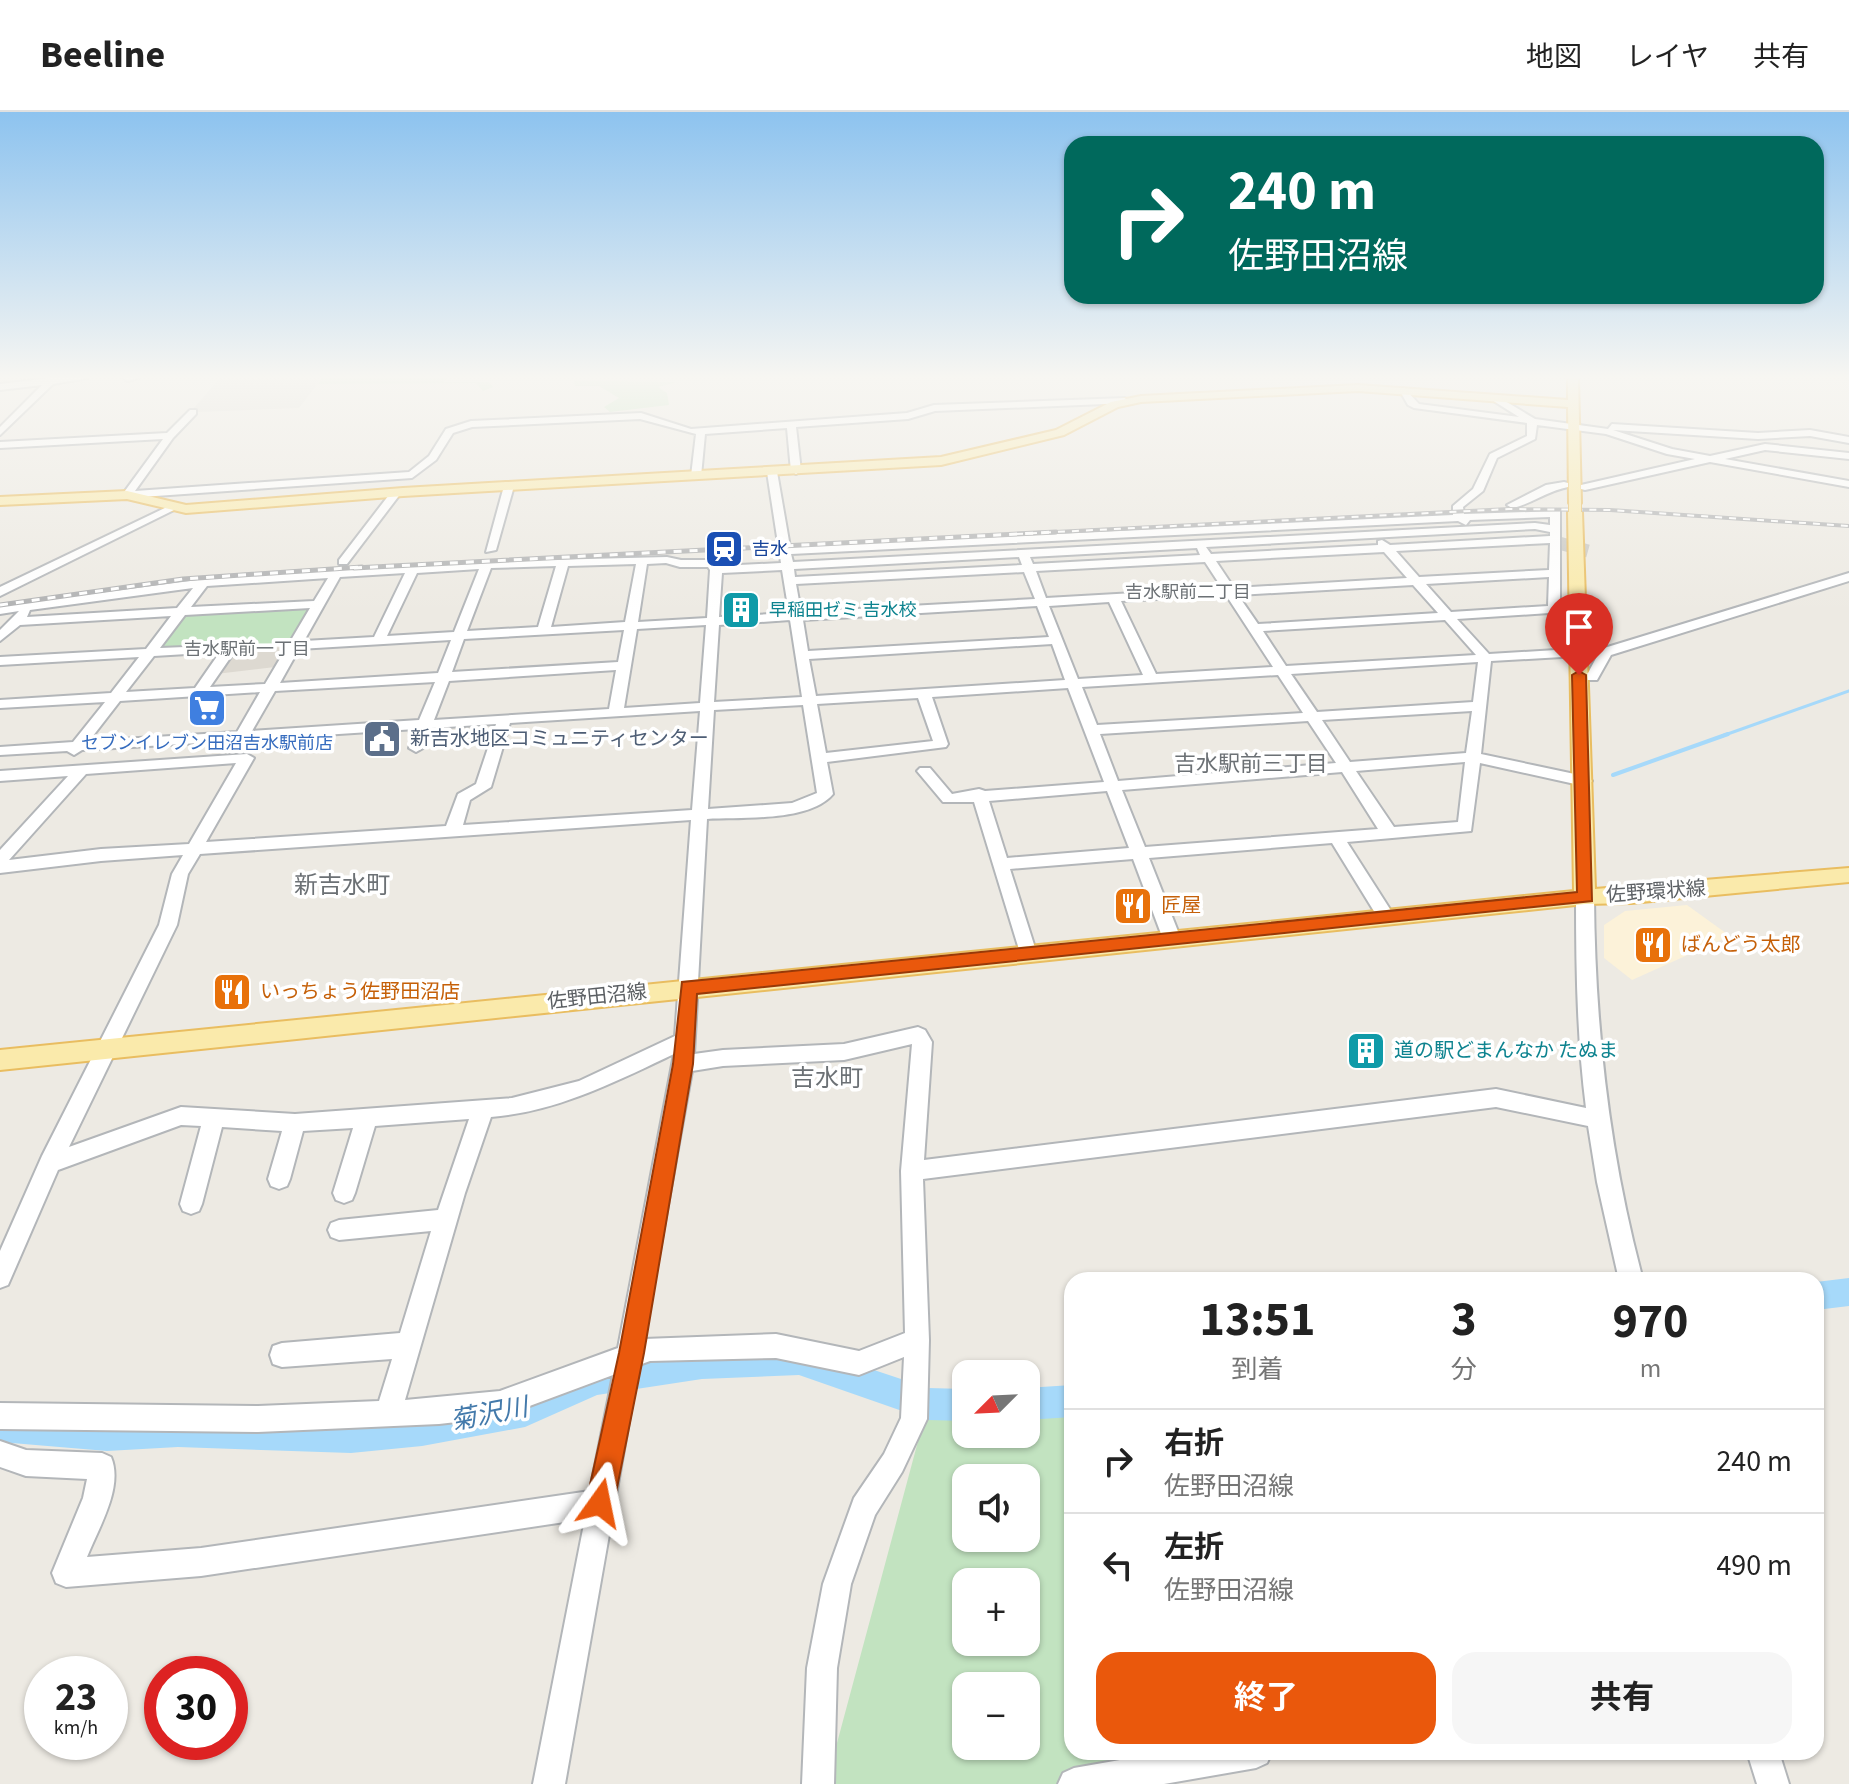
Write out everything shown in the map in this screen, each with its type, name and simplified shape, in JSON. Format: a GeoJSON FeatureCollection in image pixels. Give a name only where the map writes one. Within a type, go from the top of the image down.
{"type":"FeatureCollection","features":[{"type":"Feature","properties":{"kind":"main road"},"geometry":{"type":"LineString","coordinates":[[0,501],[127,495],[152,499],[173,508],[400,492],[796,471],[967,456]]}},
{"type":"Feature","properties":{"kind":"main road"},"geometry":{"type":"LineString","coordinates":[[1578,456],[1571,652],[1579,676],[1585,897]]}},
{"type":"Feature","properties":{"kind":"main road","name":"佐野環状線"},"geometry":{"type":"LineString","coordinates":[[1585,897],[1622,885],[1849,865]]}},
{"type":"Feature","properties":{"kind":"main road","name":"佐野環状線"},"geometry":{"type":"LineString","coordinates":[[1585,897],[1631,896],[1849,875]]}},
{"type":"Feature","properties":{"kind":"main road","name":"佐野田沼線"},"geometry":{"type":"LineString","coordinates":[[0,1060],[1027,951],[1585,897]]}},
{"type":"Feature","properties":{"kind":"street"},"geometry":{"type":"LineString","coordinates":[[127,495],[155,456]]}},
{"type":"Feature","properties":{"kind":"street"},"geometry":{"type":"LineString","coordinates":[[229,758],[340,568],[412,475],[434,456]]}},
{"type":"Feature","properties":{"kind":"street"},"geometry":{"type":"LineString","coordinates":[[696,476],[698,456]]}},
{"type":"Feature","properties":{"kind":"street"},"geometry":{"type":"LineString","coordinates":[[794,456],[796,471]]}},
{"type":"Feature","properties":{"kind":"street"},"geometry":{"type":"LineString","coordinates":[[1458,511],[1478,491],[1493,456]]}},
{"type":"Feature","properties":{"kind":"street"},"geometry":{"type":"LineString","coordinates":[[1692,456],[1849,484]]}},
{"type":"Feature","properties":{"kind":"street"},"geometry":{"type":"LineString","coordinates":[[1585,487],[1731,456]]}},
{"type":"Feature","properties":{"kind":"street"},"geometry":{"type":"LineString","coordinates":[[0,867],[193,849],[813,804],[825,794],[772,472]]}},
{"type":"Feature","properties":{"kind":"street"},"geometry":{"type":"LineString","coordinates":[[127,495],[412,475]]}},
{"type":"Feature","properties":{"kind":"street"},"geometry":{"type":"LineString","coordinates":[[792,581],[1190,530],[1361,521],[1525,504],[1545,489],[1564,485]]}},
{"type":"Feature","properties":{"kind":"street"},"geometry":{"type":"LineString","coordinates":[[490,550],[509,486]]}},
{"type":"Feature","properties":{"kind":"street"},"geometry":{"type":"LineString","coordinates":[[0,592],[173,508]]}},
{"type":"Feature","properties":{"kind":"street"},"geometry":{"type":"LineString","coordinates":[[1458,511],[1489,543]]}},
{"type":"Feature","properties":{"kind":"street"},"geometry":{"type":"LineString","coordinates":[[0,751],[1571,652],[1555,609],[1556,513],[1458,511]]}},
{"type":"Feature","properties":{"kind":"street"},"geometry":{"type":"LineString","coordinates":[[1002,864],[1465,827],[1485,658],[1361,521]]}},
{"type":"Feature","properties":{"kind":"street"},"geometry":{"type":"LineString","coordinates":[[716,570],[788,558],[1022,553],[1535,526],[1556,539]]}},
{"type":"Feature","properties":{"kind":"street"},"geometry":{"type":"LineString","coordinates":[[1190,530],[1390,834]]}},
{"type":"Feature","properties":{"kind":"street"},"geometry":{"type":"LineString","coordinates":[[1022,553],[1208,558],[1556,539]]}},
{"type":"Feature","properties":{"kind":"street"},"geometry":{"type":"LineString","coordinates":[[1022,553],[1172,939]]}},
{"type":"Feature","properties":{"kind":"street"},"geometry":{"type":"LineString","coordinates":[[616,711],[642,562]]}},
{"type":"Feature","properties":{"kind":"street"},"geometry":{"type":"LineString","coordinates":[[0,610],[204,582],[340,568],[708,562],[716,570],[684,1052],[632,1353],[600,1503],[549,1784]]}},
{"type":"Feature","properties":{"kind":"street"},"geometry":{"type":"LineString","coordinates":[[543,631],[563,564]]}},
{"type":"Feature","properties":{"kind":"street"},"geometry":{"type":"LineString","coordinates":[[416,748],[486,565]]}},
{"type":"Feature","properties":{"kind":"street"},"geometry":{"type":"LineString","coordinates":[[379,640],[413,569]]}},
{"type":"Feature","properties":{"kind":"street"},"geometry":{"type":"LineString","coordinates":[[295,645],[1554,573]]}},
{"type":"Feature","properties":{"kind":"street"},"geometry":{"type":"LineString","coordinates":[[1579,676],[1592,677],[1606,652],[1849,577]]}},
{"type":"Feature","properties":{"kind":"street"},"geometry":{"type":"LineString","coordinates":[[57,772],[204,582]]}},
{"type":"Feature","properties":{"kind":"street"},"geometry":{"type":"LineString","coordinates":[[1113,598],[1151,677]]}},
{"type":"Feature","properties":{"kind":"street"},"geometry":{"type":"LineString","coordinates":[[16,621],[318,604]]}},
{"type":"Feature","properties":{"kind":"street"},"geometry":{"type":"LineString","coordinates":[[0,637],[32,605]]}},
{"type":"Feature","properties":{"kind":"street"},"geometry":{"type":"LineString","coordinates":[[1253,628],[1555,609]]}},
{"type":"Feature","properties":{"kind":"street"},"geometry":{"type":"LineString","coordinates":[[803,655],[1055,640]]}},
{"type":"Feature","properties":{"kind":"street"},"geometry":{"type":"LineString","coordinates":[[0,661],[230,648],[200,691]]}},
{"type":"Feature","properties":{"kind":"street"},"geometry":{"type":"LineString","coordinates":[[0,704],[623,666]]}},
{"type":"Feature","properties":{"kind":"street"},"geometry":{"type":"LineString","coordinates":[[819,758],[941,744],[923,692]]}},
{"type":"Feature","properties":{"kind":"street"},"geometry":{"type":"LineString","coordinates":[[1090,730],[1480,706]]}},
{"type":"Feature","properties":{"kind":"street"},"geometry":{"type":"LineString","coordinates":[[453,831],[463,797],[483,787],[505,718]]}},
{"type":"Feature","properties":{"kind":"street"},"geometry":{"type":"LineString","coordinates":[[925,771],[948,799],[979,794],[1472,757],[1584,781]]}},
{"type":"Feature","properties":{"kind":"street"},"geometry":{"type":"LineString","coordinates":[[0,776],[247,758],[180,874],[168,925],[50,1163],[0,1277]]}},
{"type":"Feature","properties":{"kind":"street"},"geometry":{"type":"LineString","coordinates":[[0,860],[82,770]]}},
{"type":"Feature","properties":{"kind":"street"},"geometry":{"type":"LineString","coordinates":[[979,794],[1027,951]]}},
{"type":"Feature","properties":{"kind":"street"},"geometry":{"type":"LineString","coordinates":[[1337,838],[1386,917]]}},
{"type":"Feature","properties":{"kind":"street"},"geometry":{"type":"LineString","coordinates":[[1585,897],[1585,1004],[1595,1119],[1609,1199],[1629,1272]]}},
{"type":"Feature","properties":{"kind":"street"},"geometry":{"type":"LineString","coordinates":[[50,1163],[181,1116],[213,1121],[295,1123],[482,1112],[546,1100],[684,1052],[723,1058],[844,1052],[918,1035],[922,1042],[912,1171],[917,1340],[914,1419],[893,1463],[864,1508],[837,1584],[822,1668],[818,1784]]}},
{"type":"Feature","properties":{"kind":"street"},"geometry":{"type":"LineString","coordinates":[[912,1171],[1496,1098],[1595,1119]]}},
{"type":"Feature","properties":{"kind":"street"},"geometry":{"type":"LineString","coordinates":[[388,1414],[446,1219],[482,1112]]}},
{"type":"Feature","properties":{"kind":"street"},"geometry":{"type":"LineString","coordinates":[[344,1193],[367,1117]]}},
{"type":"Feature","properties":{"kind":"street"},"geometry":{"type":"LineString","coordinates":[[191,1204],[213,1121]]}},
{"type":"Feature","properties":{"kind":"street"},"geometry":{"type":"LineString","coordinates":[[279,1179],[295,1123]]}},
{"type":"Feature","properties":{"kind":"street"},"geometry":{"type":"LineString","coordinates":[[339,1230],[446,1219]]}},
{"type":"Feature","properties":{"kind":"street"},"geometry":{"type":"LineString","coordinates":[[0,1416],[243,1419],[388,1414],[500,1404],[632,1353],[665,1347],[776,1346],[859,1363],[917,1340]]}},
{"type":"Feature","properties":{"kind":"street"},"geometry":{"type":"LineString","coordinates":[[282,1355],[409,1345]]}},
{"type":"Feature","properties":{"kind":"street"},"geometry":{"type":"LineString","coordinates":[[0,1454],[26,1463],[102,1466],[97,1498],[66,1573],[201,1562],[600,1503]]}},
{"type":"Feature","properties":{"kind":"street"},"geometry":{"type":"LineString","coordinates":[[1074,1784],[1158,1777],[1225,1760]]}},
{"type":"Feature","properties":{"kind":"street"},"geometry":{"type":"LineString","coordinates":[[1766,1760],[1773,1784]]}},
{"type":"Feature","properties":{"kind":"shaded area"},"geometry":{"type":"Polygon","coordinates":[[[284,647],[275,667],[216,674],[233,651],[284,647]]]}},
{"type":"Feature","properties":{"kind":"shaded area"},"geometry":{"type":"Polygon","coordinates":[[[1687,905],[1730,936],[1632,980],[1604,958],[1604,925],[1625,911],[1687,905]]]}},
{"type":"Feature","properties":{"kind":"green space"},"geometry":{"type":"Polygon","coordinates":[[[311,609],[293,640],[286,643],[157,649],[182,616],[187,614],[311,609]]]}},
{"type":"Feature","properties":{"kind":"green space"},"geometry":{"type":"Polygon","coordinates":[[[1064,1398],[1064,1760],[1215,1760],[1078,1784],[826,1784],[928,1404],[952,1405],[952,1448],[1040,1448],[1040,1401],[1064,1398]]]}},
{"type":"Feature","properties":{"kind":"waterway"},"geometry":{"type":"LineString","coordinates":[[1722,736],[1849,691]]}},
{"type":"Feature","properties":{"kind":"waterway"},"geometry":{"type":"LineString","coordinates":[[1613,775],[1728,734]]}},
{"type":"Feature","properties":{"kind":"waterway","name":"菊沢川"},"geometry":{"type":"LineString","coordinates":[[1824,1295],[1849,1292]]}},
{"type":"Feature","properties":{"kind":"waterway","name":"菊沢川"},"geometry":{"type":"LineString","coordinates":[[0,1426],[107,1435],[178,1431],[351,1437],[422,1430],[525,1411],[596,1380],[702,1364],[799,1360],[928,1404],[952,1405]]}},
{"type":"Feature","properties":{"kind":"waterway","name":"菊沢川"},"geometry":{"type":"LineString","coordinates":[[1040,1403],[1064,1402]]}},
{"type":"Feature","properties":{"kind":"tunnel"},"geometry":{"type":"LineString","coordinates":[[1559,543],[1588,551]]}},
{"type":"Feature","properties":{"kind":"railway"},"geometry":{"type":"LineString","coordinates":[[1016,534],[1509,509],[1610,510],[1849,526]]}},
{"type":"Feature","properties":{"kind":"railway"},"geometry":{"type":"LineString","coordinates":[[354,568],[1056,532]]}},
{"type":"Feature","properties":{"kind":"railway"},"geometry":{"type":"LineString","coordinates":[[0,605],[183,579],[362,567]]}},
{"type":"Feature","properties":{"kind":"place","name":"吉水"},"geometry":{"type":"Point","coordinates":[724,549]}},
{"type":"Feature","properties":{"kind":"place","name":"早稲田ゼミ 吉水校"},"geometry":{"type":"Point","coordinates":[741,610]}},
{"type":"Feature","properties":{"kind":"place","name":"セブンイレブン田沼吉水駅前店"},"geometry":{"type":"Point","coordinates":[207,708]}},
{"type":"Feature","properties":{"kind":"place","name":"新吉水地区コミュニティセンター"},"geometry":{"type":"Point","coordinates":[382,739]}},
{"type":"Feature","properties":{"kind":"place","name":"匠屋"},"geometry":{"type":"Point","coordinates":[1133,906]}},
{"type":"Feature","properties":{"kind":"place","name":"ばんどう太郎"},"geometry":{"type":"Point","coordinates":[1653,945]}},
{"type":"Feature","properties":{"kind":"place","name":"いっちょう佐野田沼店"},"geometry":{"type":"Point","coordinates":[232,992]}},
{"type":"Feature","properties":{"kind":"place","name":"道の駅どまんなか たぬま"},"geometry":{"type":"Point","coordinates":[1366,1051]}},
{"type":"Feature","properties":{"kind":"district","name":"吉水駅前二丁目"},"geometry":{"type":"Point","coordinates":[1188,592]}},
{"type":"Feature","properties":{"kind":"district","name":"吉水駅前一丁目"},"geometry":{"type":"Point","coordinates":[247,649]}},
{"type":"Feature","properties":{"kind":"district","name":"吉水駅前三丁目"},"geometry":{"type":"Point","coordinates":[1251,764]}},
{"type":"Feature","properties":{"kind":"district","name":"新吉水町"},"geometry":{"type":"Point","coordinates":[342,885]}},
{"type":"Feature","properties":{"kind":"district","name":"吉水町"},"geometry":{"type":"Point","coordinates":[827,1078]}},
{"type":"Feature","properties":{"kind":"route"},"geometry":{"type":"LineString","coordinates":[[600,1503],[632,1353],[683,1064],[688,987],[1585,897],[1579,675]]}}]}
